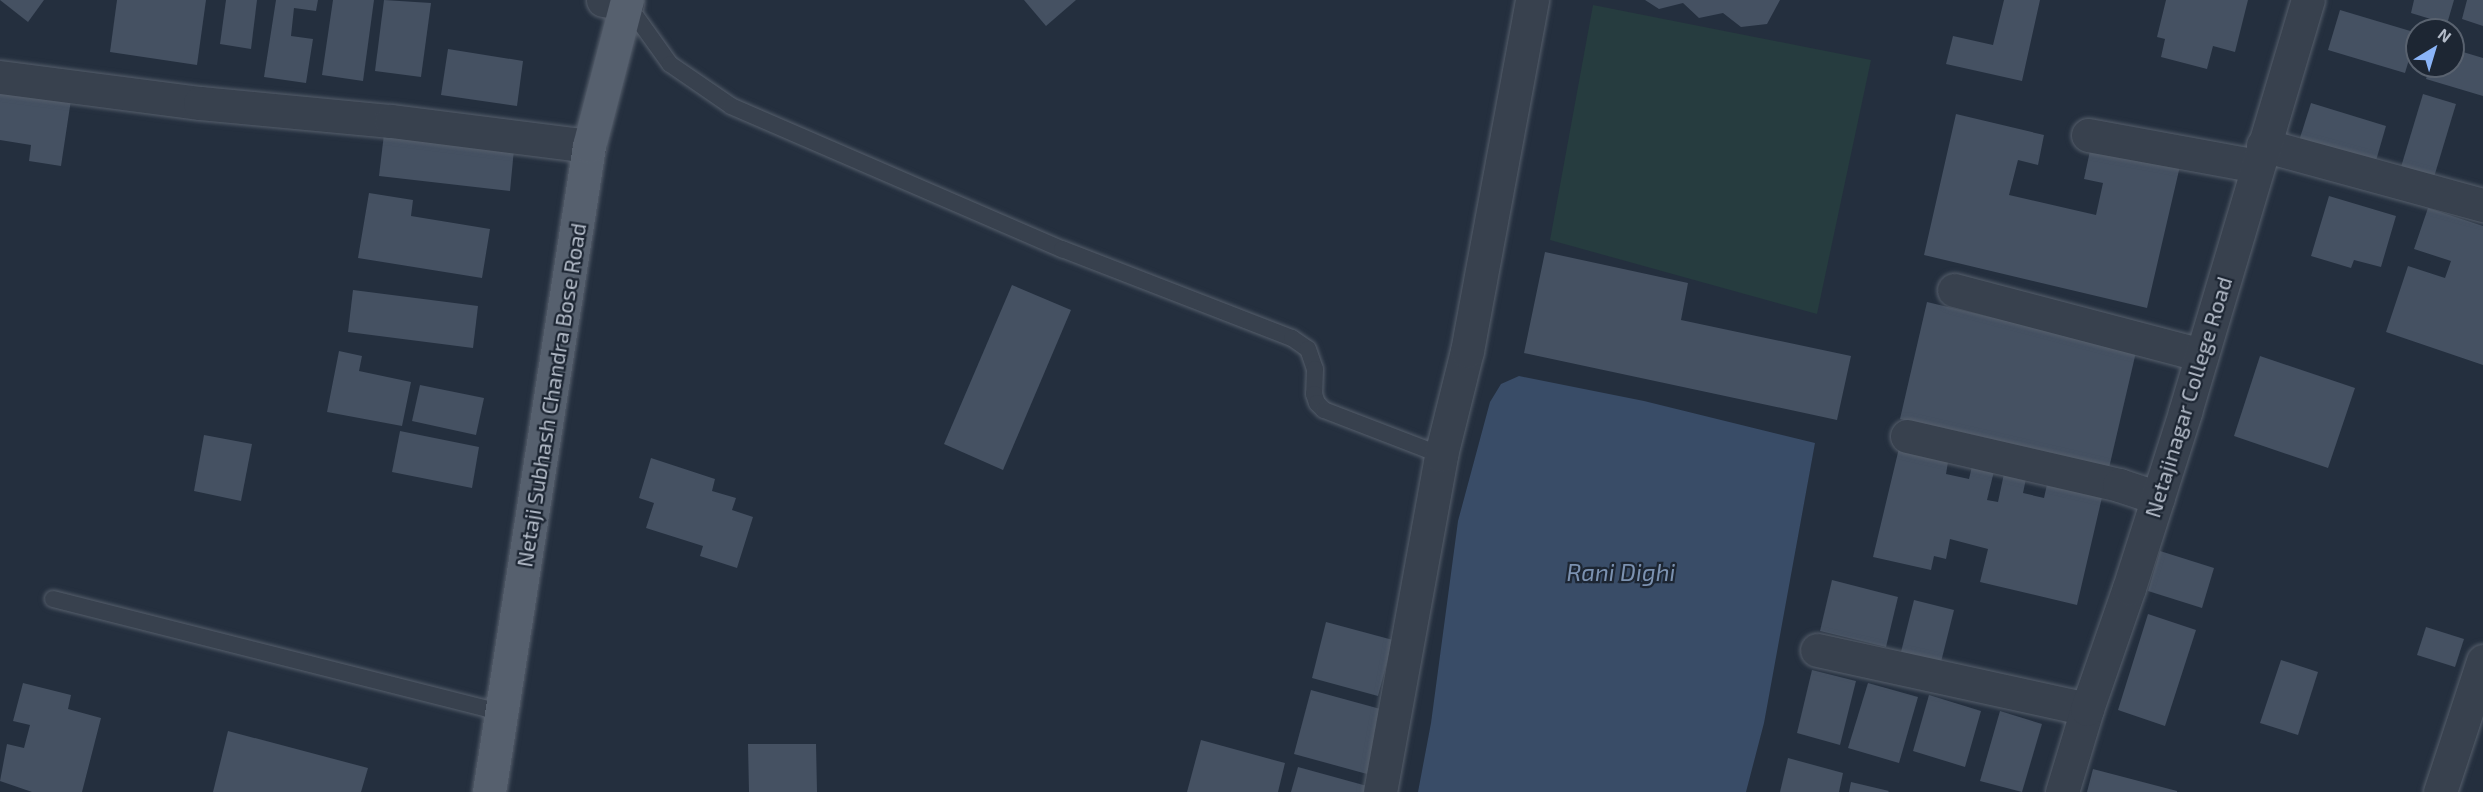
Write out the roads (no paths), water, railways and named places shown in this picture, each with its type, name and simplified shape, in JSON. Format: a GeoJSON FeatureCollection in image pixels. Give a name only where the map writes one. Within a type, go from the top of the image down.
{"type":"FeatureCollection","features":[{"type":"Feature","properties":{"kind":"main road","name":"Netaji Subhash Chandra Bose Road"},"geometry":{"type":"LineString","coordinates":[[489,792],[590,146],[619,1]]}},
{"type":"Feature","properties":{"kind":"street"},"geometry":{"type":"LineString","coordinates":[[1380,792],[1441,455],[1467,351],[1532,0]]}},
{"type":"Feature","properties":{"kind":"street","name":"Netajinagar College Road"},"geometry":{"type":"LineString","coordinates":[[2062,792],[2086,709],[2158,498],[2308,0]]}},
{"type":"Feature","properties":{"kind":"street"},"geometry":{"type":"LineString","coordinates":[[0,77],[177,101],[391,121],[590,146]]}},
{"type":"Feature","properties":{"kind":"street"},"geometry":{"type":"LineString","coordinates":[[2088,135],[2260,155],[2483,205]]}},
{"type":"Feature","properties":{"kind":"street"},"geometry":{"type":"LineString","coordinates":[[1954,290],[2202,356]]}},
{"type":"Feature","properties":{"kind":"street"},"geometry":{"type":"LineString","coordinates":[[1907,436],[2119,485],[2158,498]]}},
{"type":"Feature","properties":{"kind":"street"},"geometry":{"type":"LineString","coordinates":[[1817,650],[2086,709]]}},
{"type":"Feature","properties":{"kind":"street"},"geometry":{"type":"LineString","coordinates":[[2440,792],[2476,705],[2483,661]]}},
{"type":"Feature","properties":{"kind":"lane"},"geometry":{"type":"LineString","coordinates":[[619,1],[670,64],[731,106],[1062,249],[1293,338],[1308,349],[1315,369],[1314,394],[1317,403],[1324,410],[1441,455]]}},
{"type":"Feature","properties":{"kind":"lane"},"geometry":{"type":"LineString","coordinates":[[53,599],[502,713]]}},
{"type":"Feature","properties":{"kind":"water","name":"Rani Dighi"},"geometry":{"type":"Polygon","coordinates":[[[1519,376],[1644,401],[1815,443],[1764,723],[1746,792],[1418,792],[1431,723],[1458,521],[1490,402],[1501,384],[1519,376]]]}}]}
